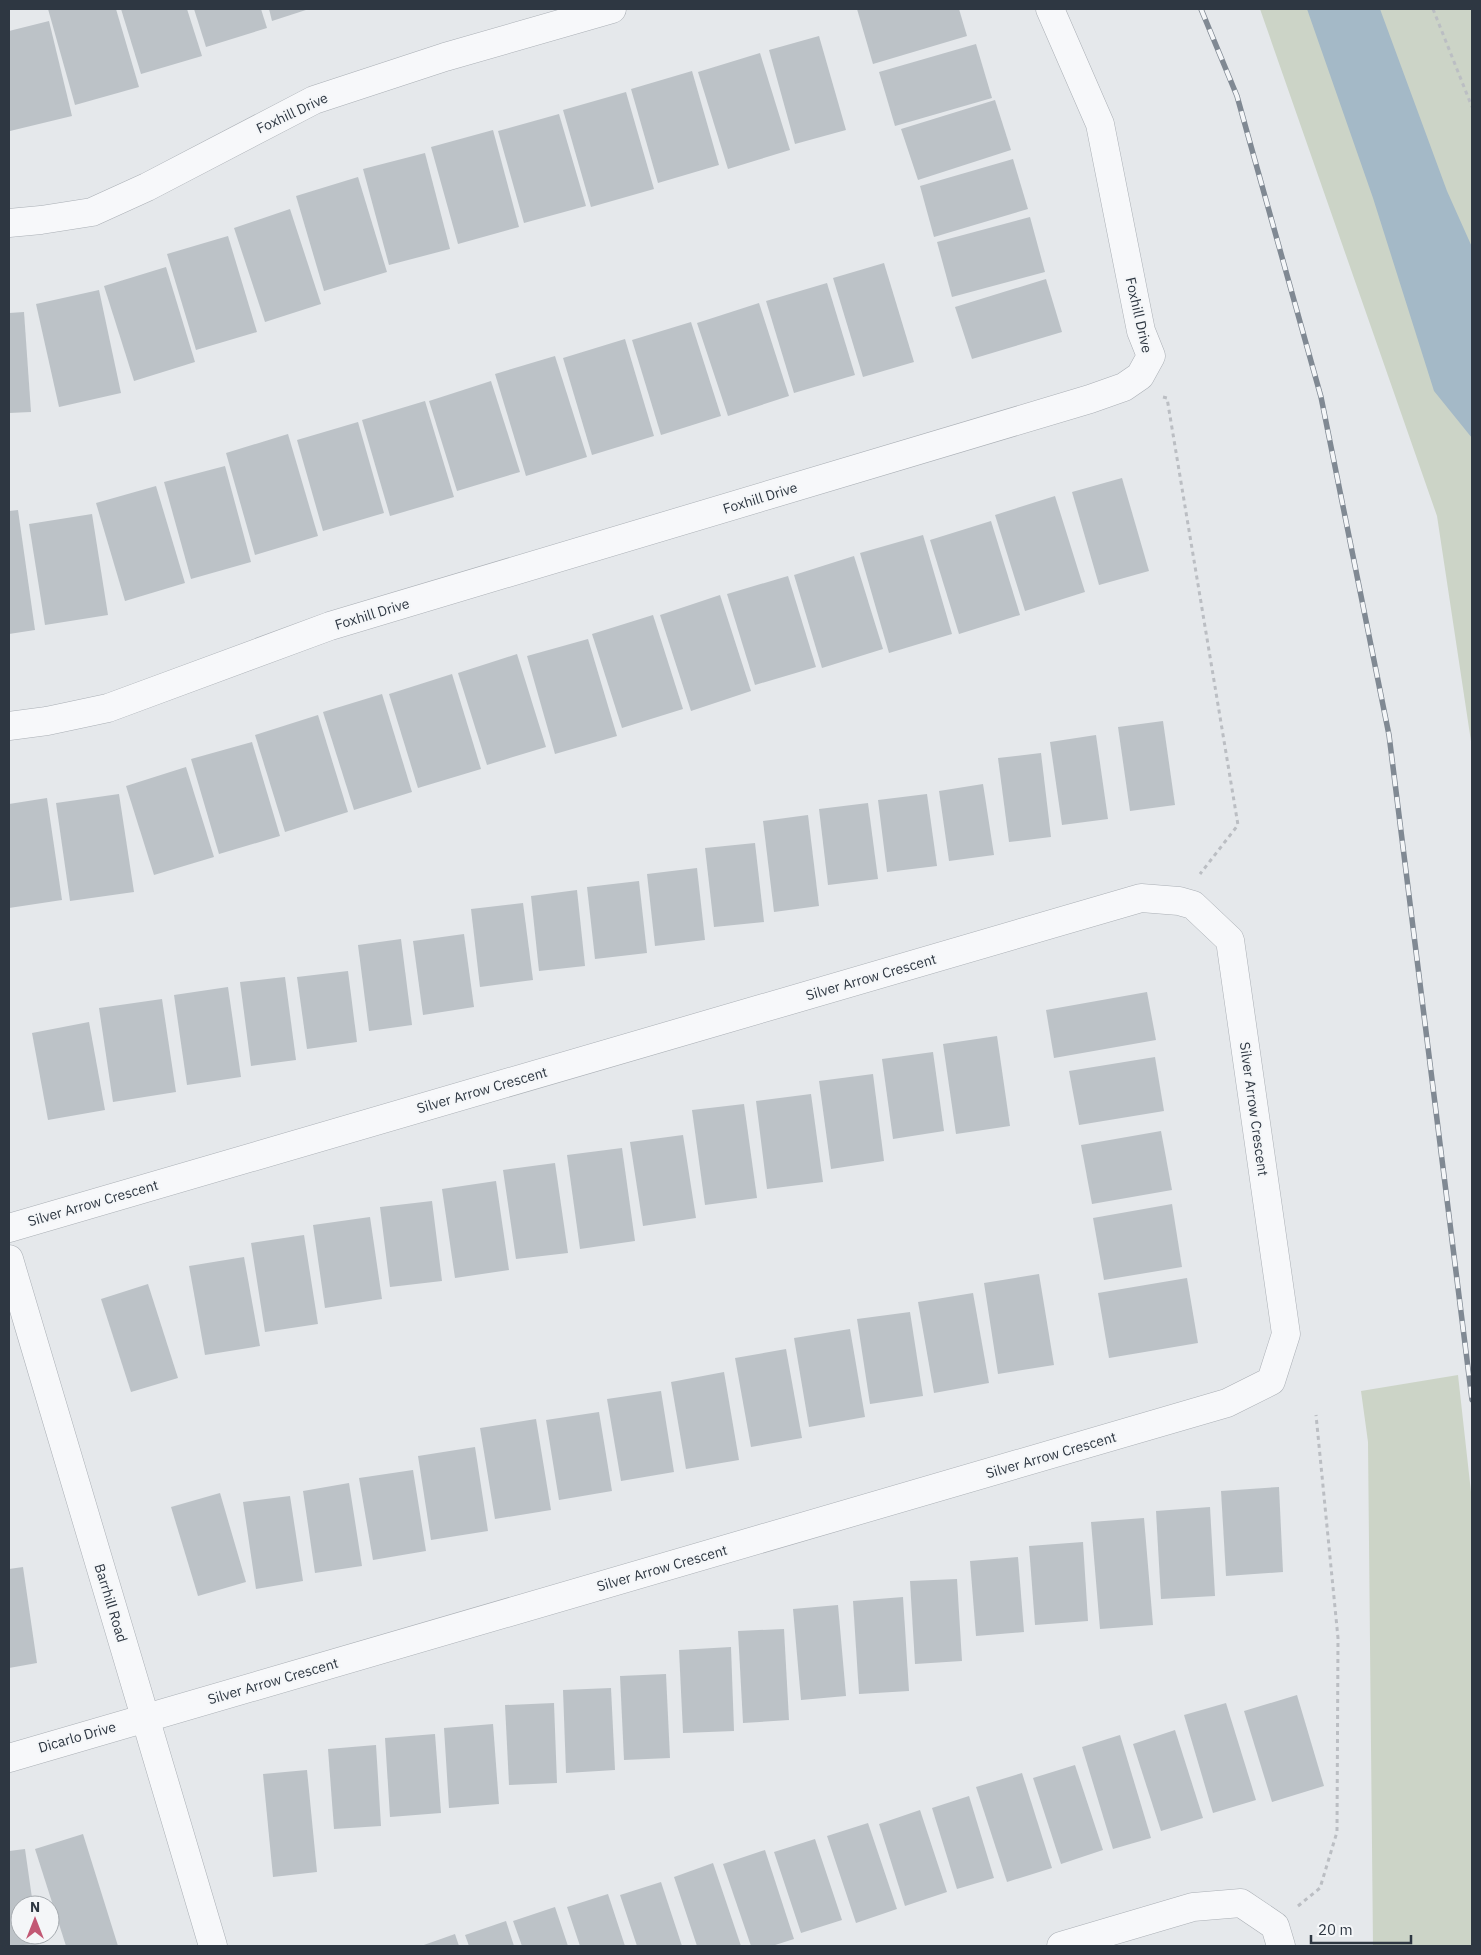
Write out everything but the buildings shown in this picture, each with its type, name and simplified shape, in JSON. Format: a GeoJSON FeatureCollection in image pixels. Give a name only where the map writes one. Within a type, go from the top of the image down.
{"type":"FeatureCollection","features":[{"type":"Feature","properties":{"kind":"street","name":"Foxhill Drive"},"geometry":{"type":"LineString","coordinates":[[9,223],[92,212],[147,187],[314,100],[445,58],[612,9]]}},
{"type":"Feature","properties":{"kind":"street","name":"Foxhill Drive"},"geometry":{"type":"LineString","coordinates":[[9,726],[47,721],[108,708],[330,626],[1080,402],[1124,387],[1140,376],[1151,356],[1141,330],[1100,124],[1050,9]]}},
{"type":"Feature","properties":{"kind":"street","name":"Silver Arrow Crescent"},"geometry":{"type":"LineString","coordinates":[[9,1228],[1141,898],[1179,901],[1193,905],[1230,940],[1286,1334],[1271,1381],[1227,1403],[145,1718]]}},
{"type":"Feature","properties":{"kind":"street","name":"Barrhill Road"},"geometry":{"type":"LineString","coordinates":[[9,1259],[213,1946]]}},
{"type":"Feature","properties":{"kind":"street","name":"Dicarlo Drive"},"geometry":{"type":"LineString","coordinates":[[9,1758],[145,1718]]}},
{"type":"Feature","properties":{"kind":"street"},"geometry":{"type":"LineString","coordinates":[[1060,1946],[1193,1907],[1241,1903],[1278,1936]]}},
{"type":"Feature","properties":{"kind":"path"},"geometry":{"type":"LineString","coordinates":[[1433,9],[1472,107]]}},
{"type":"Feature","properties":{"kind":"path"},"geometry":{"type":"LineString","coordinates":[[1124,387],[1167,398],[1238,825],[1179,901]]}},
{"type":"Feature","properties":{"kind":"path"},"geometry":{"type":"LineString","coordinates":[[1278,1936],[1320,1888],[1337,1832],[1338,1638],[1316,1415]]}},
{"type":"Feature","properties":{"kind":"shaded area"},"geometry":{"type":"Polygon","coordinates":[[[1260,9],[1472,9],[1472,748],[1437,516],[1260,9]]]}},
{"type":"Feature","properties":{"kind":"shaded area"},"geometry":{"type":"Polygon","coordinates":[[[1458,1375],[1472,1501],[1472,1946],[1373,1946],[1368,1442],[1361,1391],[1458,1375]]]}},
{"type":"Feature","properties":{"kind":"water"},"geometry":{"type":"Polygon","coordinates":[[[1307,9],[1380,9],[1447,191],[1472,247],[1472,438],[1434,391],[1373,198],[1307,9]]]}},
{"type":"Feature","properties":{"kind":"railway"},"geometry":{"type":"LineString","coordinates":[[1201,9],[1237,96],[1321,397],[1389,735],[1472,1400]]}}]}
